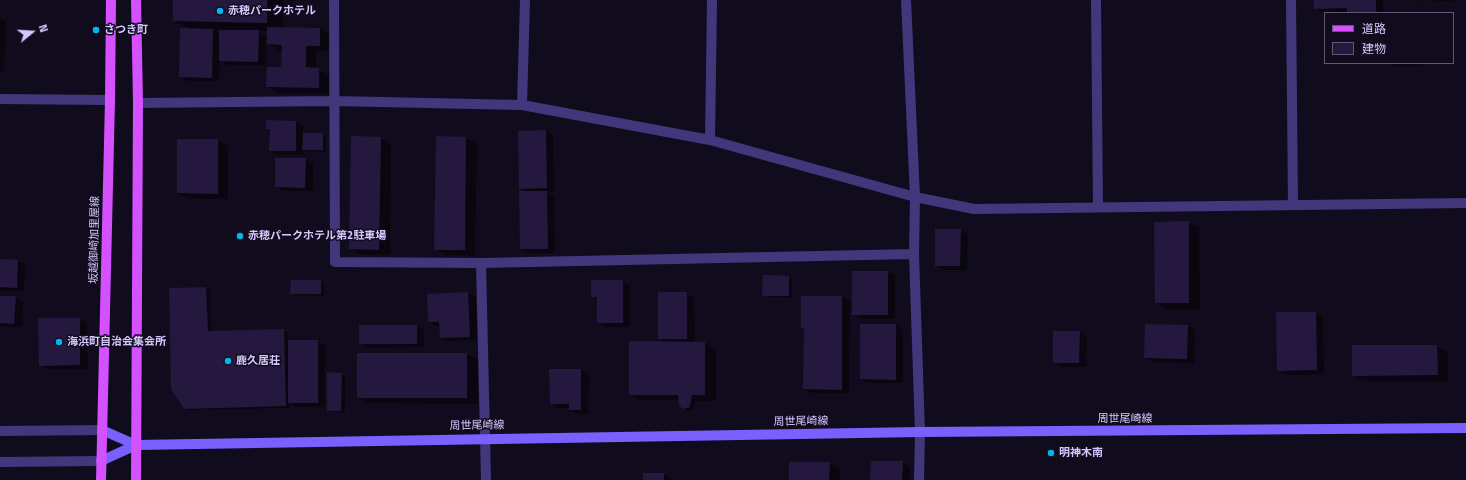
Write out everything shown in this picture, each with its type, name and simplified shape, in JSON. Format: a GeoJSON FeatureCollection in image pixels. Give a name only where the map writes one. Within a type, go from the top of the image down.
{"type":"FeatureCollection","features":[{"type":"Feature","properties":{"kind":"main road","name":"坂越御崎加里屋線"},"geometry":{"type":"LineString","coordinates":[[101,480],[111,0]]}},
{"type":"Feature","properties":{"kind":"main road"},"geometry":{"type":"LineString","coordinates":[[136,0],[138,103],[136,480]]}},
{"type":"Feature","properties":{"kind":"main road","name":"周世尾崎線"},"geometry":{"type":"LineString","coordinates":[[101,461],[136,445],[484,438],[920,432],[1466,428]]}},
{"type":"Feature","properties":{"kind":"main road","name":"周世尾崎線"},"geometry":{"type":"LineString","coordinates":[[102,430],[136,445]]}},
{"type":"Feature","properties":{"kind":"street"},"geometry":{"type":"LineString","coordinates":[[334,0],[333,101],[335,262],[481,263],[914,254]]}},
{"type":"Feature","properties":{"kind":"street"},"geometry":{"type":"LineString","coordinates":[[522,105],[525,0]]}},
{"type":"Feature","properties":{"kind":"street"},"geometry":{"type":"LineString","coordinates":[[710,140],[712,0]]}},
{"type":"Feature","properties":{"kind":"street"},"geometry":{"type":"LineString","coordinates":[[906,0],[915,197],[914,254],[920,432],[919,480]]}},
{"type":"Feature","properties":{"kind":"street"},"geometry":{"type":"LineString","coordinates":[[1096,0],[1098,207]]}},
{"type":"Feature","properties":{"kind":"street"},"geometry":{"type":"LineString","coordinates":[[1291,0],[1293,204]]}},
{"type":"Feature","properties":{"kind":"street"},"geometry":{"type":"LineString","coordinates":[[0,99],[110,100]]}},
{"type":"Feature","properties":{"kind":"street"},"geometry":{"type":"LineString","coordinates":[[138,103],[333,101],[522,105],[710,140],[915,197],[974,209],[1293,204],[1466,204]]}},
{"type":"Feature","properties":{"kind":"street"},"geometry":{"type":"LineString","coordinates":[[481,263],[486,480]]}},
{"type":"Feature","properties":{"kind":"street"},"geometry":{"type":"LineString","coordinates":[[0,431],[102,430]]}},
{"type":"Feature","properties":{"kind":"street"},"geometry":{"type":"LineString","coordinates":[[0,462],[101,461]]}},
{"type":"Feature","properties":{"kind":"building","name":"赤穂パークホテル"},"geometry":{"type":"Polygon","coordinates":[[[173,0],[267,0],[267,23],[173,21],[173,0]]]}},
{"type":"Feature","properties":{"kind":"building"},"geometry":{"type":"Polygon","coordinates":[[[1314,0],[1376,0],[1376,12],[1347,12],[1347,8],[1314,9],[1314,0]]]}},
{"type":"Feature","properties":{"kind":"building"},"geometry":{"type":"Polygon","coordinates":[[[267,27],[320,28],[320,46],[306,46],[306,67],[319,68],[319,88],[266,87],[267,67],[281,67],[282,45],[267,44],[267,27]]]}},
{"type":"Feature","properties":{"kind":"building"},"geometry":{"type":"Polygon","coordinates":[[[180,28],[213,29],[212,78],[179,77],[180,28]]]}},
{"type":"Feature","properties":{"kind":"building"},"geometry":{"type":"Polygon","coordinates":[[[219,30],[259,30],[258,62],[219,61],[219,30]]]}},
{"type":"Feature","properties":{"kind":"building"},"geometry":{"type":"Polygon","coordinates":[[[266,120],[296,121],[296,151],[269,151],[270,129],[266,129],[266,120]]]}},
{"type":"Feature","properties":{"kind":"building"},"geometry":{"type":"Polygon","coordinates":[[[546,130],[547,188],[519,189],[518,131],[546,130]]]}},
{"type":"Feature","properties":{"kind":"building"},"geometry":{"type":"Polygon","coordinates":[[[303,133],[323,133],[323,150],[302,150],[303,133]]]}},
{"type":"Feature","properties":{"kind":"building"},"geometry":{"type":"Polygon","coordinates":[[[351,136],[381,137],[379,250],[349,249],[351,136]]]}},
{"type":"Feature","properties":{"kind":"building"},"geometry":{"type":"Polygon","coordinates":[[[436,136],[466,137],[465,250],[434,250],[436,136]]]}},
{"type":"Feature","properties":{"kind":"building"},"geometry":{"type":"Polygon","coordinates":[[[177,139],[218,139],[218,194],[177,193],[177,139]]]}},
{"type":"Feature","properties":{"kind":"building"},"geometry":{"type":"Polygon","coordinates":[[[275,158],[306,158],[305,188],[275,187],[275,158]]]}},
{"type":"Feature","properties":{"kind":"building"},"geometry":{"type":"Polygon","coordinates":[[[519,191],[547,191],[548,249],[520,249],[519,191]]]}},
{"type":"Feature","properties":{"kind":"building"},"geometry":{"type":"Polygon","coordinates":[[[1189,221],[1189,303],[1155,303],[1154,222],[1189,221]]]}},
{"type":"Feature","properties":{"kind":"building"},"geometry":{"type":"Polygon","coordinates":[[[935,229],[961,229],[960,266],[935,266],[935,229]]]}},
{"type":"Feature","properties":{"kind":"building"},"geometry":{"type":"Polygon","coordinates":[[[0,259],[18,260],[17,288],[0,287],[0,259]]]}},
{"type":"Feature","properties":{"kind":"building"},"geometry":{"type":"Polygon","coordinates":[[[852,271],[888,271],[888,315],[852,315],[852,271]]]}},
{"type":"Feature","properties":{"kind":"building"},"geometry":{"type":"Polygon","coordinates":[[[763,275],[789,276],[789,296],[762,296],[763,275]]]}},
{"type":"Feature","properties":{"kind":"building"},"geometry":{"type":"Polygon","coordinates":[[[291,280],[321,280],[321,294],[290,294],[291,280]]]}},
{"type":"Feature","properties":{"kind":"building"},"geometry":{"type":"Polygon","coordinates":[[[591,280],[623,280],[623,323],[597,323],[597,297],[591,297],[591,280]]]}},
{"type":"Feature","properties":{"kind":"building","name":"鹿久居荘"},"geometry":{"type":"Polygon","coordinates":[[[206,287],[208,331],[284,329],[286,406],[184,409],[171,389],[169,288],[206,287]]]}},
{"type":"Feature","properties":{"kind":"building"},"geometry":{"type":"Polygon","coordinates":[[[468,292],[470,337],[440,338],[439,322],[428,322],[427,294],[468,292]]]}},
{"type":"Feature","properties":{"kind":"building"},"geometry":{"type":"Polygon","coordinates":[[[658,292],[687,292],[687,339],[658,339],[658,292]]]}},
{"type":"Feature","properties":{"kind":"building"},"geometry":{"type":"Polygon","coordinates":[[[0,296],[16,296],[14,324],[0,323],[0,296]]]}},
{"type":"Feature","properties":{"kind":"building"},"geometry":{"type":"Polygon","coordinates":[[[801,296],[842,296],[842,390],[803,389],[804,328],[801,328],[801,296]]]}},
{"type":"Feature","properties":{"kind":"building"},"geometry":{"type":"Polygon","coordinates":[[[1276,312],[1316,312],[1317,370],[1277,371],[1276,312]]]}},
{"type":"Feature","properties":{"kind":"building","name":"海浜町自治会集会所"},"geometry":{"type":"Polygon","coordinates":[[[38,318],[80,318],[80,365],[39,366],[38,318]]]}},
{"type":"Feature","properties":{"kind":"building"},"geometry":{"type":"Polygon","coordinates":[[[860,324],[896,324],[896,380],[860,379],[860,324]]]}},
{"type":"Feature","properties":{"kind":"building"},"geometry":{"type":"Polygon","coordinates":[[[1145,324],[1188,325],[1187,359],[1144,358],[1145,324]]]}},
{"type":"Feature","properties":{"kind":"building"},"geometry":{"type":"Polygon","coordinates":[[[359,325],[417,325],[417,344],[359,344],[359,325]]]}},
{"type":"Feature","properties":{"kind":"building"},"geometry":{"type":"Polygon","coordinates":[[[1053,331],[1080,331],[1079,363],[1053,363],[1053,331]]]}},
{"type":"Feature","properties":{"kind":"building"},"geometry":{"type":"Polygon","coordinates":[[[288,340],[318,340],[318,403],[288,403],[288,340]]]}},
{"type":"Feature","properties":{"kind":"building"},"geometry":{"type":"Polygon","coordinates":[[[629,341],[705,342],[705,395],[692,395],[690,407],[684,409],[679,406],[678,395],[629,395],[629,341]]]}},
{"type":"Feature","properties":{"kind":"building"},"geometry":{"type":"Polygon","coordinates":[[[1352,345],[1437,345],[1438,375],[1352,376],[1352,345]]]}},
{"type":"Feature","properties":{"kind":"building"},"geometry":{"type":"Polygon","coordinates":[[[357,353],[467,353],[467,398],[357,398],[357,353]]]}},
{"type":"Feature","properties":{"kind":"building"},"geometry":{"type":"Polygon","coordinates":[[[549,369],[581,369],[581,410],[569,410],[569,404],[550,404],[549,369]]]}},
{"type":"Feature","properties":{"kind":"building"},"geometry":{"type":"Polygon","coordinates":[[[327,372],[342,373],[341,411],[327,411],[327,372]]]}},
{"type":"Feature","properties":{"kind":"building"},"geometry":{"type":"Polygon","coordinates":[[[871,461],[903,461],[902,480],[870,480],[871,461]]]}},
{"type":"Feature","properties":{"kind":"building"},"geometry":{"type":"Polygon","coordinates":[[[789,462],[830,462],[829,480],[789,480],[789,462]]]}},
{"type":"Feature","properties":{"kind":"building"},"geometry":{"type":"Polygon","coordinates":[[[643,473],[664,473],[664,480],[643,480],[643,473]]]}},
{"type":"Feature","properties":{"kind":"place","name":"赤穂パークホテル"},"geometry":{"type":"Point","coordinates":[220,11]}},
{"type":"Feature","properties":{"kind":"place","name":"さつき町"},"geometry":{"type":"Point","coordinates":[96,30]}},
{"type":"Feature","properties":{"kind":"place","name":"赤穂パークホテル第2駐車場"},"geometry":{"type":"Point","coordinates":[240,236]}},
{"type":"Feature","properties":{"kind":"place","name":"海浜町自治会集会所"},"geometry":{"type":"Point","coordinates":[59,342]}},
{"type":"Feature","properties":{"kind":"place","name":"鹿久居荘"},"geometry":{"type":"Point","coordinates":[228,361]}},
{"type":"Feature","properties":{"kind":"place","name":"明神木南"},"geometry":{"type":"Point","coordinates":[1051,453]}}]}
